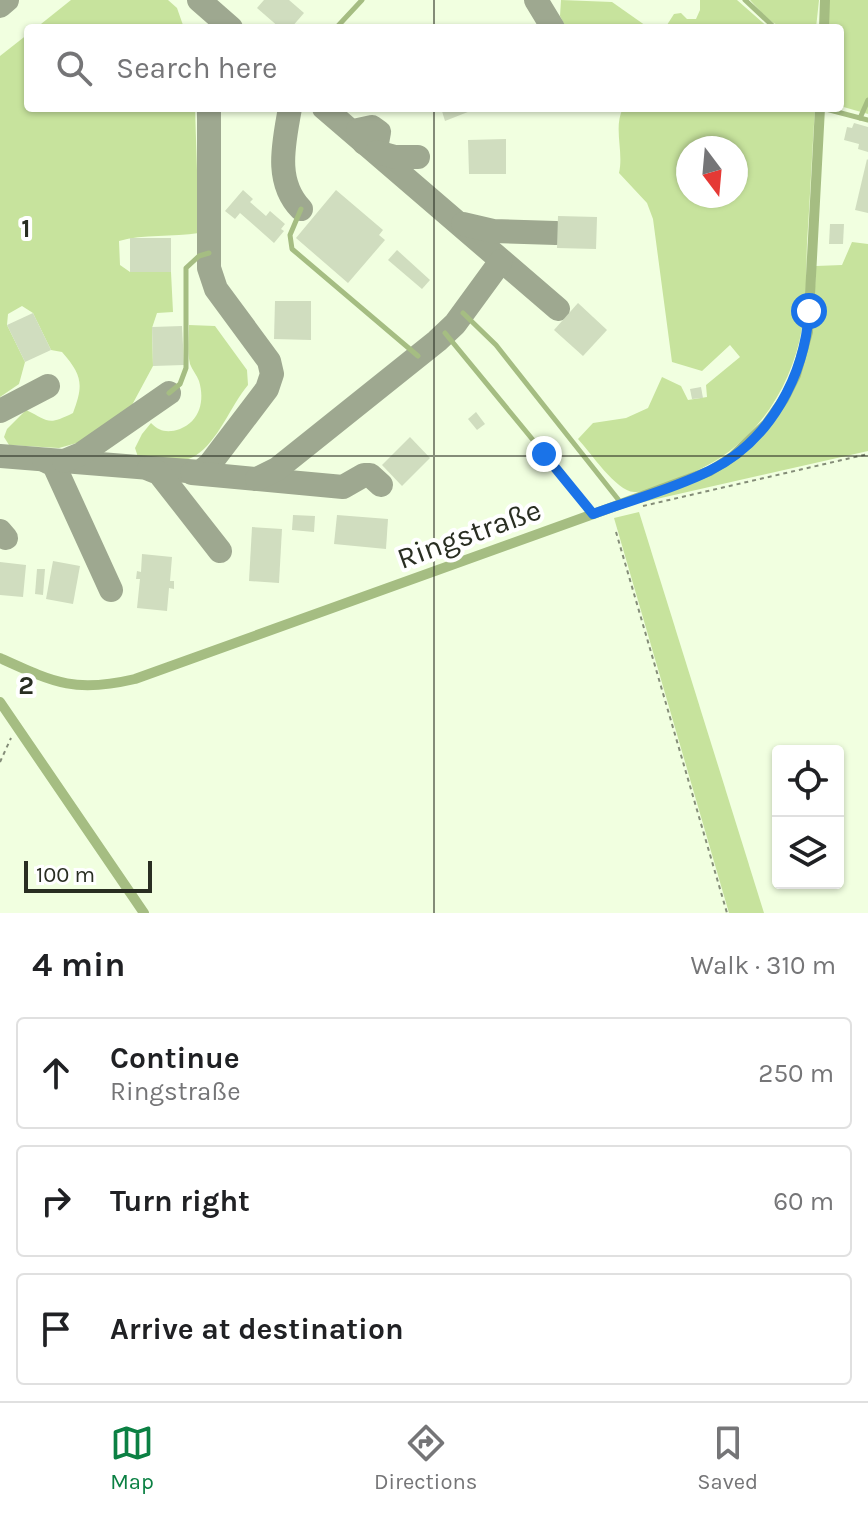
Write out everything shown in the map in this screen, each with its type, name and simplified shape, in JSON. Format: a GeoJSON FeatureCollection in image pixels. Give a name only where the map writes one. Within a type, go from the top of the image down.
{"type":"FeatureCollection","features":[{"type":"Feature","properties":{"kind":"street"},"geometry":{"type":"LineString","coordinates":[[824,24],[825,0]]}},
{"type":"Feature","properties":{"kind":"street","name":"Ringstraße"},"geometry":{"type":"LineString","coordinates":[[0,658],[53,682],[80,687],[105,686],[135,679],[622,504],[710,471],[732,457],[767,423],[784,399],[796,375],[808,332],[821,112]]}},
{"type":"Feature","properties":{"kind":"street"},"geometry":{"type":"LineString","coordinates":[[0,702],[144,913]]}},
{"type":"Feature","properties":{"kind":"lane"},"geometry":{"type":"LineString","coordinates":[[340,24],[362,0]]}},
{"type":"Feature","properties":{"kind":"lane"},"geometry":{"type":"LineString","coordinates":[[745,0],[771,24]]}},
{"type":"Feature","properties":{"kind":"lane"},"geometry":{"type":"LineString","coordinates":[[860,118],[868,100]]}},
{"type":"Feature","properties":{"kind":"lane"},"geometry":{"type":"LineString","coordinates":[[837,112],[868,120]]}},
{"type":"Feature","properties":{"kind":"lane"},"geometry":{"type":"LineString","coordinates":[[301,209],[290,235],[292,249],[418,356]]}},
{"type":"Feature","properties":{"kind":"lane"},"geometry":{"type":"LineString","coordinates":[[169,393],[180,384],[186,368],[186,268],[199,256],[209,253]]}},
{"type":"Feature","properties":{"kind":"lane"},"geometry":{"type":"LineString","coordinates":[[463,313],[496,345],[622,504]]}},
{"type":"Feature","properties":{"kind":"lane"},"geometry":{"type":"LineString","coordinates":[[445,333],[593,514]]}},
{"type":"Feature","properties":{"kind":"path"},"geometry":{"type":"LineString","coordinates":[[644,506],[868,454]]}},
{"type":"Feature","properties":{"kind":"path"},"geometry":{"type":"LineString","coordinates":[[616,532],[727,913]]}},
{"type":"Feature","properties":{"kind":"path"},"geometry":{"type":"LineString","coordinates":[[0,762],[17,726]]}},
{"type":"Feature","properties":{"kind":"green space"},"geometry":{"type":"Polygon","coordinates":[[[71,0],[168,0],[177,8],[183,24],[41,24],[71,0]]]}},
{"type":"Feature","properties":{"kind":"green space"},"geometry":{"type":"Polygon","coordinates":[[[561,0],[612,2],[643,24],[564,24],[560,16],[561,0]]]}},
{"type":"Feature","properties":{"kind":"green space"},"geometry":{"type":"Polygon","coordinates":[[[700,0],[737,0],[764,24],[668,24],[674,14],[681,13],[687,19],[696,19],[700,0]]]}},
{"type":"Feature","properties":{"kind":"green space"},"geometry":{"type":"Polygon","coordinates":[[[750,0],[819,0],[816,24],[776,24],[750,0]]]}},
{"type":"Feature","properties":{"kind":"green space"},"geometry":{"type":"Polygon","coordinates":[[[829,0],[868,0],[868,114],[844,107],[844,24],[828,24],[829,0]]]}},
{"type":"Feature","properties":{"kind":"green space"},"geometry":{"type":"Polygon","coordinates":[[[24,37],[24,112],[195,112],[199,233],[119,241],[120,265],[130,272],[171,272],[173,312],[157,313],[152,328],[153,366],[132,405],[84,441],[59,448],[9,445],[4,437],[7,429],[26,410],[48,420],[58,420],[73,413],[80,387],[74,367],[62,352],[51,350],[33,313],[22,306],[8,314],[7,325],[25,362],[19,384],[0,397],[0,56],[24,37]]]}},
{"type":"Feature","properties":{"kind":"green space"},"geometry":{"type":"Polygon","coordinates":[[[622,112],[815,112],[805,307],[788,375],[764,417],[729,451],[709,465],[640,492],[619,485],[578,439],[593,423],[626,418],[648,408],[662,377],[681,386],[688,400],[707,397],[706,385],[740,357],[730,345],[702,371],[672,362],[653,219],[647,203],[619,173],[622,112]]]}},
{"type":"Feature","properties":{"kind":"green space"},"geometry":{"type":"Polygon","coordinates":[[[852,242],[868,244],[868,451],[639,503],[713,473],[749,448],[770,427],[798,380],[806,354],[816,266],[842,265],[852,242]]]}},
{"type":"Feature","properties":{"kind":"green space"},"geometry":{"type":"Polygon","coordinates":[[[189,325],[215,326],[247,370],[248,385],[211,442],[195,456],[175,461],[139,460],[135,448],[151,423],[161,430],[176,430],[192,421],[199,410],[201,388],[189,359],[189,325]]]}},
{"type":"Feature","properties":{"kind":"green space"},"geometry":{"type":"Polygon","coordinates":[[[639,512],[764,913],[729,913],[614,518],[639,512]]]}},
{"type":"Feature","properties":{"kind":"building"},"geometry":{"type":"Polygon","coordinates":[[[264,0],[289,0],[304,13],[294,24],[275,24],[257,8],[264,0]]]}},
{"type":"Feature","properties":{"kind":"building"},"geometry":{"type":"Polygon","coordinates":[[[442,112],[468,112],[445,121],[442,112]]]}},
{"type":"Feature","properties":{"kind":"building"},"geometry":{"type":"Polygon","coordinates":[[[854,123],[868,127],[868,152],[858,149],[859,144],[844,140],[847,127],[852,128],[854,123]]]}},
{"type":"Feature","properties":{"kind":"building"},"geometry":{"type":"Polygon","coordinates":[[[506,139],[506,174],[469,174],[468,140],[506,139]]]}},
{"type":"Feature","properties":{"kind":"building"},"geometry":{"type":"Polygon","coordinates":[[[868,160],[868,213],[855,210],[868,160]]]}},
{"type":"Feature","properties":{"kind":"building"},"geometry":{"type":"Polygon","coordinates":[[[243,190],[253,199],[250,202],[266,216],[270,211],[285,224],[281,229],[284,231],[274,243],[240,213],[235,219],[225,211],[243,190]]]}},
{"type":"Feature","properties":{"kind":"building"},"geometry":{"type":"Polygon","coordinates":[[[336,190],[383,230],[379,235],[385,240],[348,283],[296,238],[336,190]]]}},
{"type":"Feature","properties":{"kind":"building"},"geometry":{"type":"Polygon","coordinates":[[[558,216],[597,217],[596,249],[557,248],[558,216]]]}},
{"type":"Feature","properties":{"kind":"building"},"geometry":{"type":"Polygon","coordinates":[[[830,224],[844,224],[843,244],[829,244],[830,224]]]}},
{"type":"Feature","properties":{"kind":"building"},"geometry":{"type":"Polygon","coordinates":[[[130,238],[171,238],[171,272],[130,272],[130,238]]]}},
{"type":"Feature","properties":{"kind":"building"},"geometry":{"type":"Polygon","coordinates":[[[397,250],[430,280],[422,289],[388,260],[397,250]]]}},
{"type":"Feature","properties":{"kind":"building"},"geometry":{"type":"Polygon","coordinates":[[[275,301],[311,301],[311,340],[274,339],[275,301]]]}},
{"type":"Feature","properties":{"kind":"building"},"geometry":{"type":"Polygon","coordinates":[[[578,303],[607,330],[583,356],[554,330],[578,303]]]}},
{"type":"Feature","properties":{"kind":"building"},"geometry":{"type":"Polygon","coordinates":[[[33,313],[51,350],[25,362],[7,325],[33,313]]]}},
{"type":"Feature","properties":{"kind":"building"},"geometry":{"type":"Polygon","coordinates":[[[182,326],[184,365],[153,366],[152,327],[182,326]]]}},
{"type":"Feature","properties":{"kind":"building"},"geometry":{"type":"Polygon","coordinates":[[[701,387],[703,398],[692,399],[690,389],[701,387]]]}},
{"type":"Feature","properties":{"kind":"building"},"geometry":{"type":"Polygon","coordinates":[[[476,412],[485,424],[477,430],[468,419],[476,412]]]}},
{"type":"Feature","properties":{"kind":"building"},"geometry":{"type":"Polygon","coordinates":[[[410,437],[430,458],[402,486],[382,465],[410,437]]]}},
{"type":"Feature","properties":{"kind":"building"},"geometry":{"type":"Polygon","coordinates":[[[293,515],[315,516],[314,532],[292,530],[293,515]]]}},
{"type":"Feature","properties":{"kind":"building"},"geometry":{"type":"Polygon","coordinates":[[[337,515],[388,519],[386,549],[334,544],[337,515]]]}},
{"type":"Feature","properties":{"kind":"building"},"geometry":{"type":"Polygon","coordinates":[[[252,527],[282,529],[279,583],[249,581],[252,527]]]}},
{"type":"Feature","properties":{"kind":"building"},"geometry":{"type":"Polygon","coordinates":[[[142,554],[172,557],[170,581],[174,581],[174,589],[169,588],[167,611],[137,608],[140,579],[136,579],[137,571],[141,572],[142,554]]]}},
{"type":"Feature","properties":{"kind":"building"},"geometry":{"type":"Polygon","coordinates":[[[53,561],[80,566],[73,604],[46,599],[53,561]]]}},
{"type":"Feature","properties":{"kind":"building"},"geometry":{"type":"Polygon","coordinates":[[[0,562],[26,565],[23,597],[0,595],[0,562]]]}},
{"type":"Feature","properties":{"kind":"building"},"geometry":{"type":"Polygon","coordinates":[[[37,569],[45,569],[43,595],[35,594],[37,569]]]}},
{"type":"Feature","properties":{"kind":"taxiway"},"geometry":{"type":"LineString","coordinates":[[0,6],[7,0]]}},
{"type":"Feature","properties":{"kind":"taxiway"},"geometry":{"type":"LineString","coordinates":[[199,0],[226,24]]}},
{"type":"Feature","properties":{"kind":"taxiway"},"geometry":{"type":"LineString","coordinates":[[536,0],[551,24]]}},
{"type":"Feature","properties":{"kind":"taxiway"},"geometry":{"type":"LineString","coordinates":[[0,456],[200,472],[210,464],[267,389],[272,374],[269,361],[216,289],[209,268],[209,112]]}},
{"type":"Feature","properties":{"kind":"taxiway"},"geometry":{"type":"LineString","coordinates":[[289,112],[284,174],[287,186],[301,209]]}},
{"type":"Feature","properties":{"kind":"taxiway"},"geometry":{"type":"LineString","coordinates":[[329,112],[558,309]]}},
{"type":"Feature","properties":{"kind":"taxiway"},"geometry":{"type":"LineString","coordinates":[[358,130],[372,127],[379,132],[377,143],[364,143]]}},
{"type":"Feature","properties":{"kind":"taxiway"},"geometry":{"type":"LineString","coordinates":[[377,152],[395,157],[418,157]]}},
{"type":"Feature","properties":{"kind":"taxiway"},"geometry":{"type":"LineString","coordinates":[[463,224],[493,231],[556,233]]}},
{"type":"Feature","properties":{"kind":"taxiway"},"geometry":{"type":"LineString","coordinates":[[257,479],[277,469],[437,341],[455,324],[501,261]]}},
{"type":"Feature","properties":{"kind":"taxiway"},"geometry":{"type":"LineString","coordinates":[[0,411],[48,386]]}},
{"type":"Feature","properties":{"kind":"taxiway"},"geometry":{"type":"LineString","coordinates":[[64,461],[81,454],[169,393]]}},
{"type":"Feature","properties":{"kind":"taxiway"},"geometry":{"type":"LineString","coordinates":[[44,460],[54,465],[111,590]]}},
{"type":"Feature","properties":{"kind":"taxiway"},"geometry":{"type":"LineString","coordinates":[[149,469],[159,473],[220,551]]}},
{"type":"Feature","properties":{"kind":"taxiway"},"geometry":{"type":"LineString","coordinates":[[192,473],[343,487],[364,475],[370,475],[381,485]]}},
{"type":"Feature","properties":{"kind":"taxiway"},"geometry":{"type":"LineString","coordinates":[[0,531],[6,538]]}},
{"type":"Feature","properties":{"kind":"route"},"geometry":{"type":"LineString","coordinates":[[544,454],[593,514],[710,471],[750,441],[784,399],[803,351],[809,311]]}}]}
